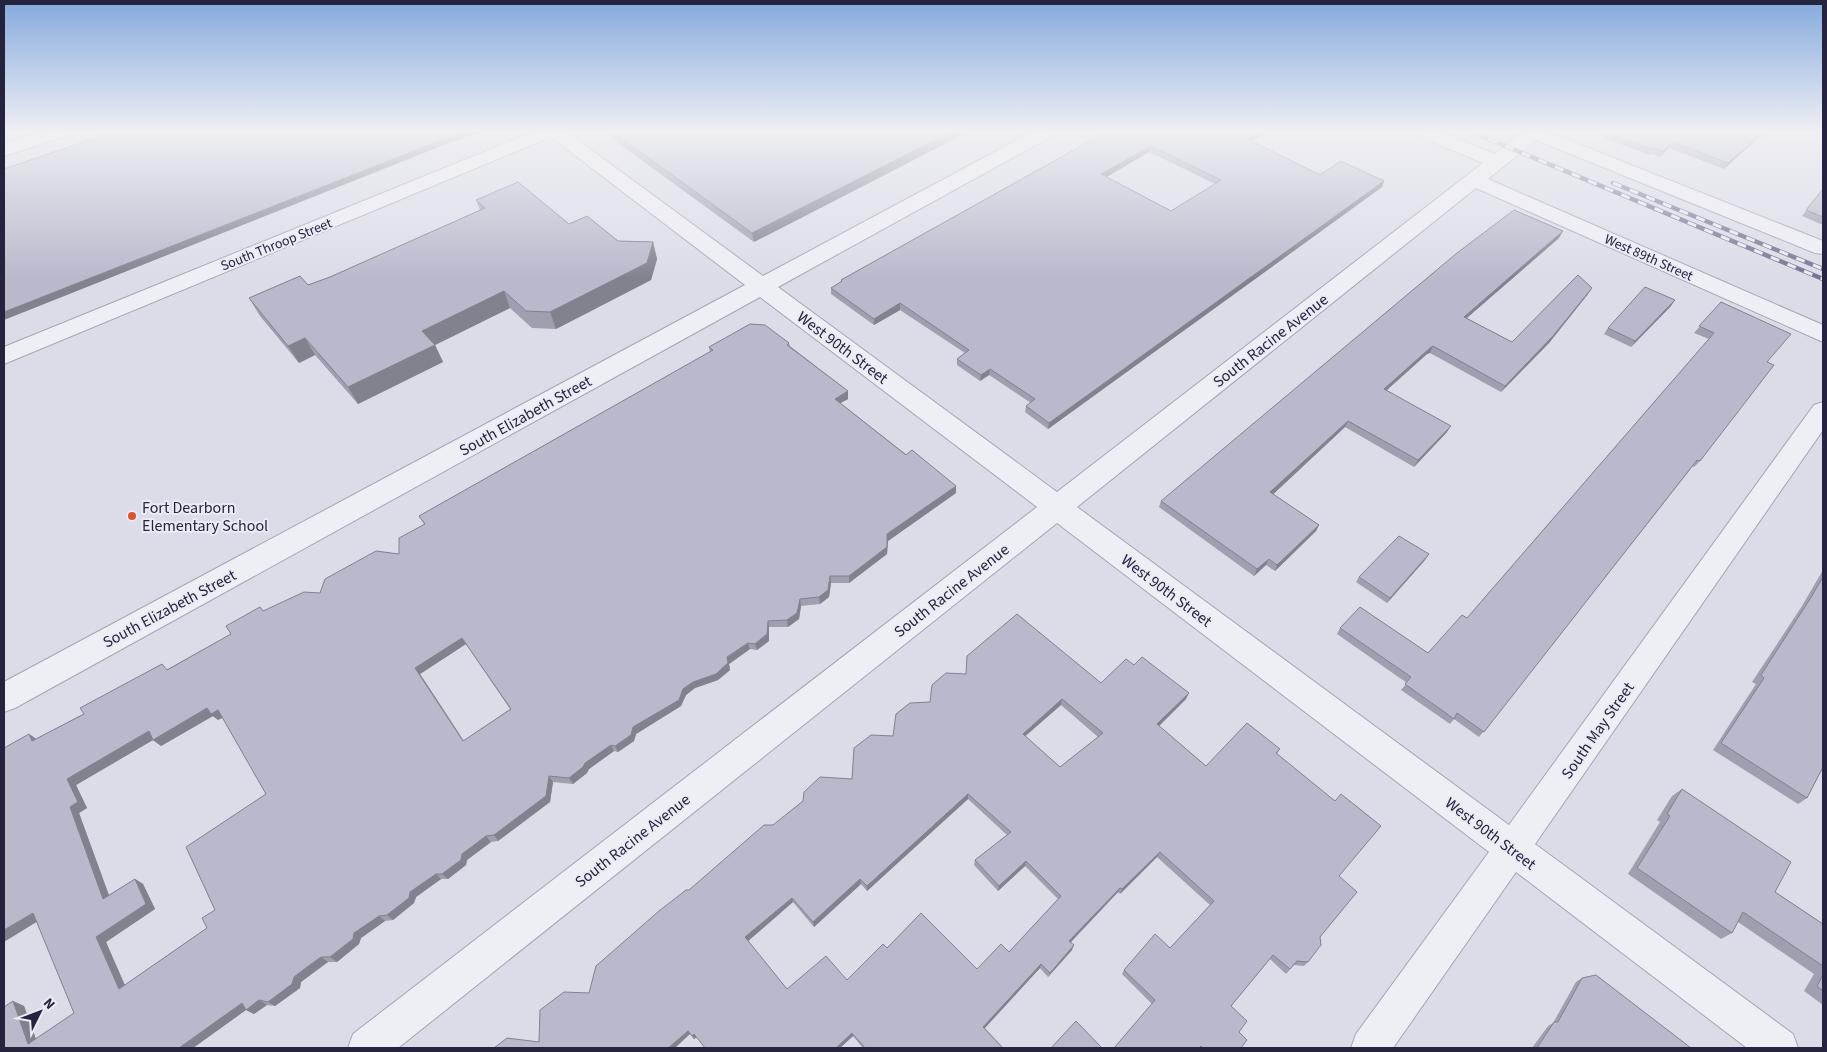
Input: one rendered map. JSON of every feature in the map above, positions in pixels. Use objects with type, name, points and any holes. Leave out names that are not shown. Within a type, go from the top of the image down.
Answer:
[{"type":"street","name":"South Throop Street","points":[[4,356],[429,181]]},
{"type":"street","name":"West 90th Street","points":[[621,181],[1779,1048]]},
{"type":"street","name":"South Elizabeth Street","points":[[4,698],[955,181]]},
{"type":"street","name":"South Racine Avenue","points":[[367,1048],[1473,181]]},
{"type":"street","name":"West 89th Street","points":[[1476,181],[1823,334]]},
{"type":"street","points":[[1656,181],[1823,248]]},
{"type":"street","name":"South May Street","points":[[1370,1048],[1823,411]]},
{"type":"building","points":[[4,181],[337,181],[4,312]]},
{"type":"building","points":[[681,181],[854,181],[752,233]]},
{"type":"building","points":[[1018,181],[1114,181],[1171,211],[1219,181],[1384,181],[1049,423],[1026,406],[1035,399],[990,369],[981,375],[957,359],[969,350],[900,303],[874,319],[831,288]]},
{"type":"building","points":[[518,182],[569,224],[587,216],[618,241],[653,242],[647,263],[550,312],[526,311],[504,291],[422,331],[435,345],[348,387],[305,338],[288,346],[249,298],[300,276],[308,285],[330,277],[485,208],[476,200]]},
{"type":"building","points":[[1823,189],[1823,217],[1806,210]]},
{"type":"building","points":[[1514,210],[1563,231],[1464,317],[1512,342],[1578,275],[1592,288],[1553,336],[1505,386],[1433,346],[1384,389],[1451,426],[1418,460],[1348,421],[1270,492],[1319,525],[1277,565],[1269,559],[1257,569],[1161,501],[1457,253]]},
{"type":"building","points":[[1645,287],[1675,300],[1635,341],[1608,328]]},
{"type":"building","points":[[1721,302],[1791,334],[1767,362],[1774,365],[1700,461],[1697,460],[1484,732],[1457,713],[1454,719],[1405,684],[1411,677],[1340,628],[1360,607],[1428,653],[1462,615],[1467,618],[1714,333],[1699,326]]},
{"type":"building","points":[[750,324],[765,325],[789,343],[787,345],[848,391],[835,399],[906,455],[912,450],[956,486],[887,534],[887,547],[849,576],[830,576],[828,590],[819,597],[800,599],[797,613],[787,620],[768,621],[767,634],[755,644],[748,643],[727,657],[728,663],[716,674],[693,682],[683,689],[679,700],[633,727],[631,735],[615,746],[611,745],[585,763],[583,767],[569,778],[549,776],[546,796],[494,835],[486,836],[462,854],[461,860],[442,874],[436,874],[410,892],[409,898],[387,915],[379,916],[354,933],[353,939],[330,957],[321,957],[307,967],[294,977],[292,984],[268,1002],[259,1000],[246,1010],[242,1003],[179,1048],[4,1048],[4,1007],[13,1001],[28,1044],[74,1013],[33,913],[4,930],[4,748],[29,734],[32,741],[84,714],[80,708],[162,664],[167,670],[231,634],[226,626],[260,607],[263,611],[304,592],[320,593],[325,579],[376,551],[399,554],[399,538],[425,524],[419,516],[713,350],[709,347]],"holes":[[[462,638],[511,709],[463,741],[415,668]],[[207,708],[211,714],[218,710],[266,794],[186,847],[215,910],[202,918],[207,928],[119,989],[96,937],[146,904],[135,879],[103,899],[70,807],[78,802],[67,779],[149,731],[153,740]]]},
{"type":"building","points":[[1399,536],[1429,554],[1390,598],[1359,577]]},
{"type":"building","points":[[1823,577],[1823,767],[1807,798],[1721,743],[1764,678],[1761,675]]},
{"type":"building","points":[[1017,614],[1101,683],[1126,659],[1134,665],[1142,657],[1189,693],[1157,724],[1206,766],[1247,723],[1280,749],[1276,753],[1335,801],[1341,794],[1381,826],[1339,876],[1357,892],[1320,937],[1321,945],[1308,962],[1297,961],[1290,969],[1273,955],[1231,1006],[1247,1021],[1239,1032],[1247,1040],[1241,1048],[1203,1048],[1201,1046],[1200,1048],[1114,1048],[1155,1000],[1124,970],[1155,934],[1170,948],[1214,901],[1160,852],[1122,889],[1120,888],[1069,941],[1074,945],[1050,973],[1041,964],[983,1027],[1003,1048],[865,1048],[852,1033],[836,1048],[705,1048],[694,1034],[692,1036],[688,1031],[668,1048],[494,1048],[507,1038],[539,1042],[540,1010],[564,992],[589,993],[596,966],[659,911],[686,890],[689,890],[764,825],[773,825],[803,801],[804,792],[820,777],[852,779],[854,748],[871,735],[893,736],[896,714],[910,703],[930,702],[932,685],[946,673],[966,674],[967,656]],"holes":[[[1062,699],[1103,733],[1060,767],[1023,734]],[[968,794],[1011,832],[975,860],[999,886],[1026,861],[1061,896],[1009,952],[1001,944],[977,969],[921,913],[887,948],[883,944],[847,980],[826,956],[787,989],[745,937],[792,898],[813,922],[860,879],[867,886]]]},
{"type":"building","points":[[1682,789],[1791,862],[1775,892],[1823,924],[1823,966],[1743,912],[1732,933],[1637,868],[1670,816],[1667,814]]},
{"type":"building","points":[[1596,975],[1691,1048],[1537,1048],[1554,1022],[1558,1022],[1582,978]]},
{"type":"building","points":[[1823,975],[1823,991],[1817,986]]},
{"type":"building","points":[[1076,1021],[1102,1048],[1051,1048]]},
{"type":"railway","points":[[1589,181],[1823,279]]},
{"type":"railway","points":[[1613,183],[1823,269]]},
{"type":"place","name":"Fort Dearborn Elementary School","points":[[132,516]]}]
